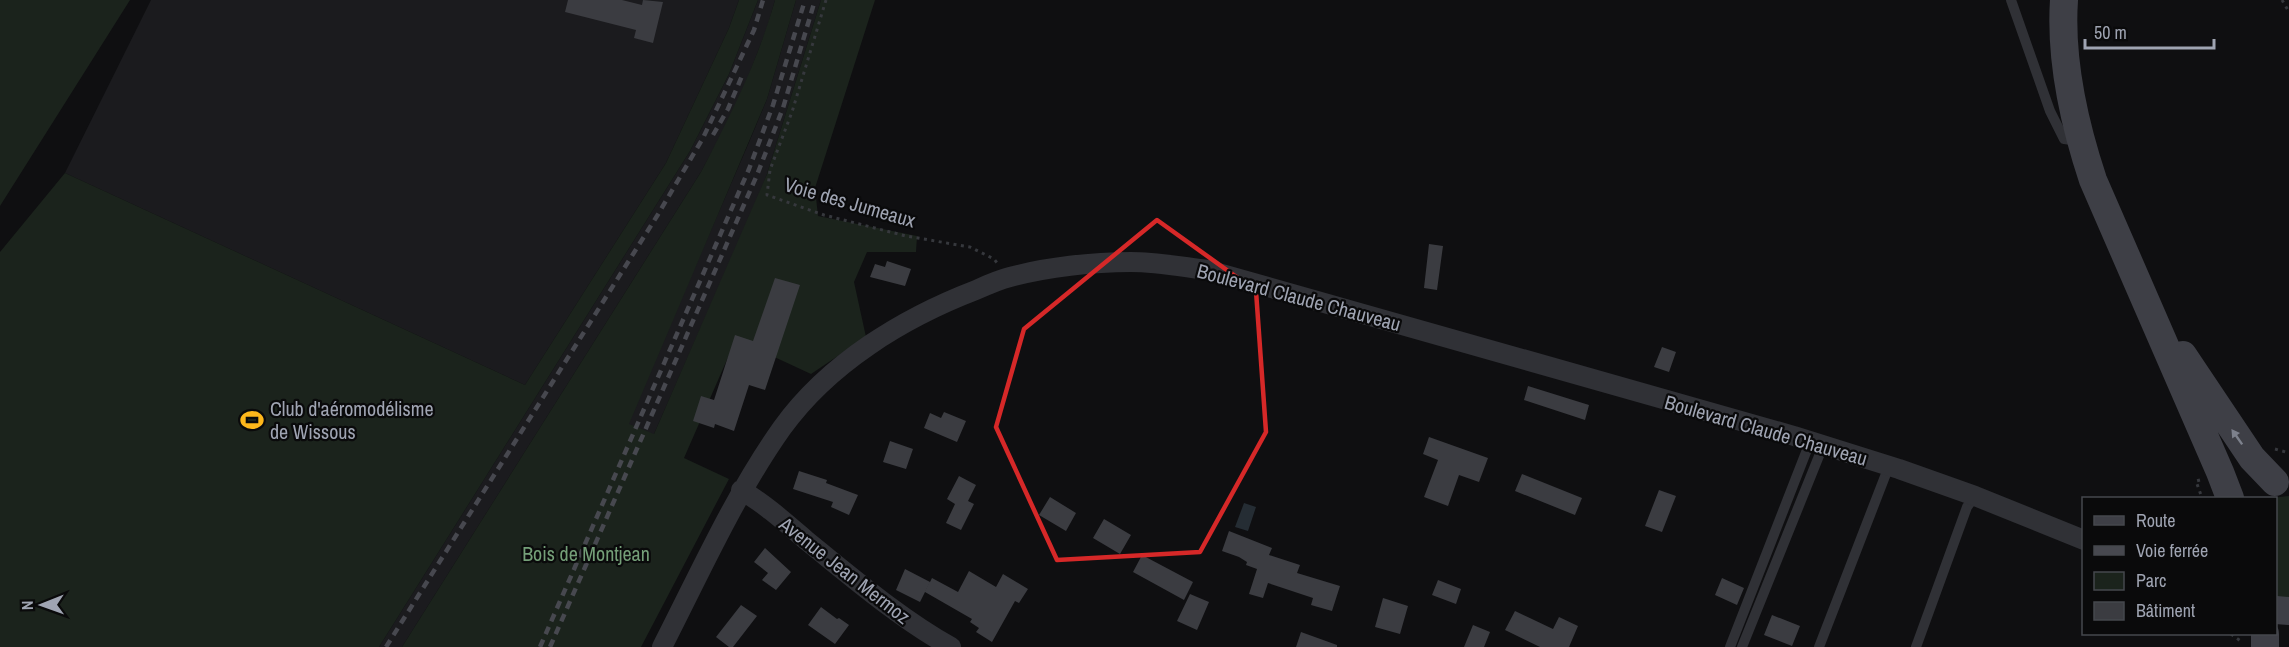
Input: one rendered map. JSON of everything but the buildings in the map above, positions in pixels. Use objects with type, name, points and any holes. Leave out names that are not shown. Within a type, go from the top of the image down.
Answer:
[{"type":"main road","points":[[2064,0],[2062,26],[2068,79],[2080,141],[2093,180],[2230,497]]},
{"type":"main road","points":[[2142,290],[2252,458],[2282,481]]},
{"type":"main road","points":[[2245,497],[2262,486],[2282,481]]},
{"type":"street","name":"Boulevard Claude Chauveau","points":[[662,647],[741,490],[791,418],[820,384],[866,348],[915,317],[1008,277],[1047,269],[1132,262],[1208,270],[1816,444],[1975,496],[2082,539]]},
{"type":"street","name":"Avenue Jean Mermoz","points":[[741,490],[873,595],[926,633],[951,647]]},
{"type":"lane","points":[[2011,0],[2050,111],[2064,139],[2080,141]]},
{"type":"lane","points":[[1730,647],[1816,444]]},
{"type":"lane","points":[[1742,647],[1816,444]]},
{"type":"lane","points":[[1819,647],[1889,466]]},
{"type":"lane","points":[[1916,647],[1967,507],[1975,496]]},
{"type":"path","name":"Voie des Jumeaux","points":[[826,0],[792,112],[770,170],[767,195],[835,218],[906,236],[970,247],[994,259],[1008,277]]},
{"type":"path","points":[[2283,0],[2289,12]]},
{"type":"path","points":[[2233,635],[2248,647]]},
{"type":"highlighted area","points":[[1157,220],[1256,291],[1266,432],[1200,552],[1057,560],[996,427],[1024,329]]},
{"type":"shaded area","points":[[151,0],[739,0],[729,28],[666,163],[525,385],[65,173]]},
{"type":"shaded area","points":[[758,0],[775,0],[767,28],[738,103],[701,172],[402,647],[379,647],[690,151],[729,74]]},
{"type":"shaded area","points":[[796,0],[821,0],[767,174],[756,202],[654,434],[530,647],[767,99]]},
{"type":"shaded area","points":[[1244,503],[1256,507],[1248,531],[1235,527]]},
{"type":"green space","points":[[0,0],[130,0],[0,206]]},
{"type":"green space","name":"Club d'aéromodélisme de Wissous","points":[[739,0],[758,0],[729,74],[690,151],[379,647],[0,647],[0,252],[65,173],[525,385],[666,163],[729,28]]},
{"type":"green space","name":"Bois de Montjean","points":[[775,0],[796,0],[767,99],[629,424],[654,434],[767,174],[821,0],[875,0],[815,188],[818,216],[917,236],[916,252],[867,252],[854,282],[866,337],[811,374],[736,339],[684,458],[729,479],[641,647],[402,647],[701,172],[752,66]]},
{"type":"green space","points":[[2289,496],[2289,598],[2277,597],[2277,497]]},
{"type":"railway","points":[[386,647],[657,216],[703,138],[754,30],[763,0]]},
{"type":"railway","points":[[540,647],[749,169],[773,105],[805,0]]},
{"type":"railway","points":[[550,647],[757,175],[783,108],[815,0]]},
{"type":"railway","points":[[713,135],[728,109],[742,76]]},
{"type":"place","name":"Club d'aéromodélisme de Wissous","points":[[252,420]]}]
